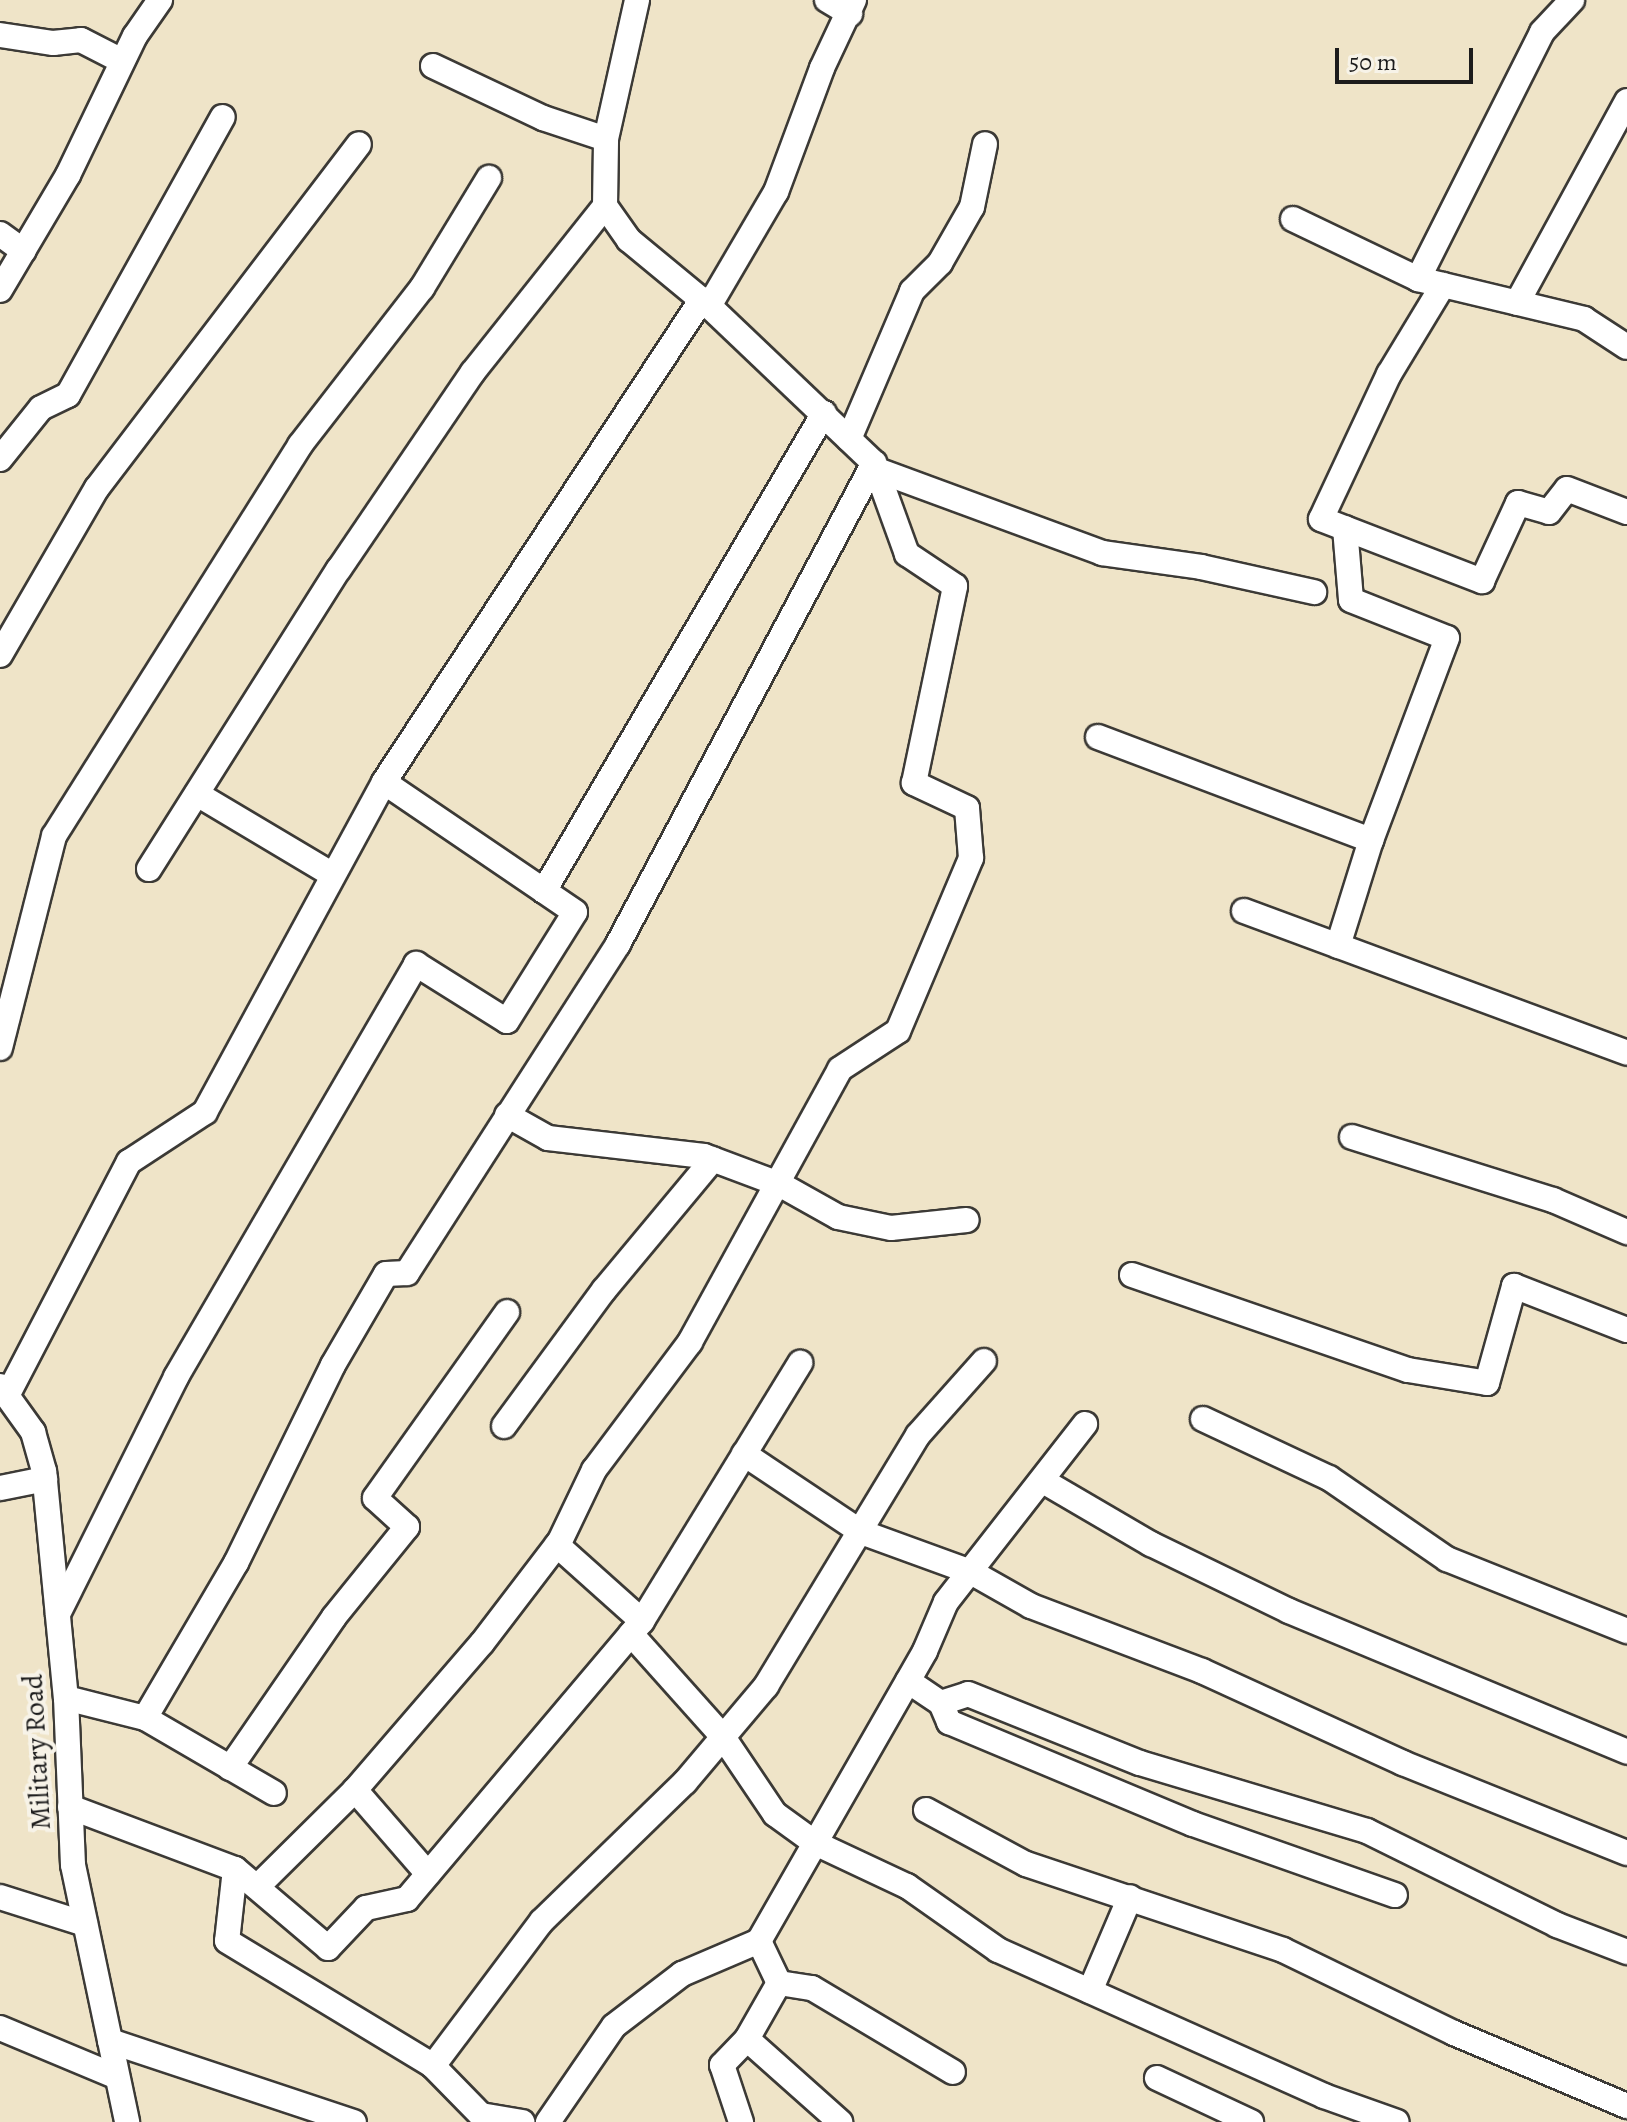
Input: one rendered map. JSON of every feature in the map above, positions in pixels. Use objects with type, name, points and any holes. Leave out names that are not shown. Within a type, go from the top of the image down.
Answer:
[{"type":"street","points":[[0,290],[68,175],[122,61],[160,0]]},
{"type":"street","points":[[257,1887],[355,1790],[482,1643],[557,1545],[594,1470],[690,1342],[781,1185],[840,1069],[898,1031],[971,858],[967,808],[914,783],[955,586],[907,554],[875,466],[824,413],[706,303],[629,240],[605,206],[606,139],[637,0]]},
{"type":"street","points":[[4,1390],[129,1162],[205,1112],[384,782],[706,303],[776,192],[822,68],[852,7],[827,0]]},
{"type":"street","points":[[1418,279],[1542,32],[1572,0]]},
{"type":"street","points":[[0,35],[53,43],[81,40],[122,61]]},
{"type":"street","points":[[433,66],[543,118],[606,139]]},
{"type":"street","points":[[1517,303],[1627,101]]},
{"type":"street","points":[[0,459],[41,408],[68,395],[223,117]]},
{"type":"street","points":[[0,655],[97,488],[359,144]]},
{"type":"street","points":[[849,439],[912,291],[940,263],[972,207],[985,144]]},
{"type":"street","points":[[0,1048],[54,836],[300,445],[422,288],[489,178]]},
{"type":"street","points":[[149,869],[339,569],[473,372],[605,206]]},
{"type":"street","points":[[1293,219],[1418,279],[1584,319],[1627,347]]},
{"type":"street","points":[[0,234],[23,251]]},
{"type":"street","points":[[1443,285],[1389,374],[1321,519],[1482,581],[1518,503],[1549,512],[1567,489],[1627,512]]},
{"type":"street","points":[[544,891],[824,413]]},
{"type":"street","points":[[875,466],[1102,553],[1201,567],[1314,592]]},
{"type":"street","points":[[145,1718],[236,1563],[333,1365],[386,1274],[407,1273],[618,944],[875,466]]},
{"type":"street","points":[[1338,946],[1371,840],[1447,638],[1351,600],[1345,528]]},
{"type":"street","points":[[1098,737],[1371,840]]},
{"type":"street","points":[[58,1614],[176,1377],[416,964],[507,1021],[575,912],[384,782]]},
{"type":"street","points":[[197,794],[333,875]]},
{"type":"street","points":[[1244,911],[1625,1045]]},
{"type":"street","points":[[507,1115],[548,1138],[713,1159],[781,1185],[838,1217],[891,1228],[967,1220]]},
{"type":"street","points":[[1352,1137],[1553,1200],[1627,1232]]},
{"type":"street","points":[[504,1426],[604,1290],[713,1159]]},
{"type":"street","points":[[1132,1275],[1408,1370],[1487,1383],[1514,1286],[1627,1330]]},
{"type":"street","points":[[230,1768],[334,1617],[407,1527],[375,1498],[507,1312]]},
{"type":"street","points":[[433,2066],[542,1921],[685,1782],[766,1686],[918,1435],[984,1361]]},
{"type":"street","points":[[70,1807],[235,1869],[328,1948],[366,1908],[407,1899],[637,1627],[800,1363]]},
{"type":"street","name":"Military Road","points":[[4,1390],[33,1432],[45,1479],[66,1698],[73,1865],[127,2122]]},
{"type":"street","points":[[1203,1419],[1329,1478],[1447,1559],[1627,1631]]},
{"type":"street","points":[[548,2122],[614,2026],[682,1974],[759,1941],[908,1681],[946,1602],[1085,1424]]},
{"type":"street","points":[[744,1454],[861,1532],[971,1572],[1031,1606],[1202,1671],[1403,1763],[1627,1853]]},
{"type":"street","points":[[0,1488],[45,1479]]},
{"type":"street","points":[[1043,1481],[1151,1544],[1289,1611],[1627,1752]]},
{"type":"street","points":[[557,1545],[637,1627],[723,1737],[775,1814],[815,1843],[907,1886],[998,1950],[1324,2096],[1397,2122]]},
{"type":"street","points":[[908,1681],[941,1703],[949,1722],[1193,1824],[1395,1895]]},
{"type":"street","points":[[941,1703],[968,1694],[1140,1763],[1367,1831],[1557,1925],[1627,1952]]},
{"type":"street","points":[[66,1698],[145,1718],[274,1793]]},
{"type":"street","points":[[355,1790],[428,1874]]},
{"type":"street","points":[[926,1810],[1026,1864],[1283,1950],[1454,2033],[1627,2106]]},
{"type":"street","points":[[235,1869],[227,1941],[433,2066],[481,2115],[522,2122]]},
{"type":"street","points":[[0,1897],[85,1924]]},
{"type":"street","points":[[1090,1991],[1130,1897]]},
{"type":"street","points":[[759,1941],[779,1983]]},
{"type":"street","points":[[741,2122],[722,2065],[747,2039],[779,1983]]},
{"type":"street","points":[[779,1983],[812,1988],[953,2072]]},
{"type":"street","points":[[0,2028],[117,2077]]},
{"type":"street","points":[[747,2039],[840,2122]]},
{"type":"street","points":[[110,2041],[354,2122]]},
{"type":"street","points":[[1157,2078],[1224,2118],[1251,2122]]}]
